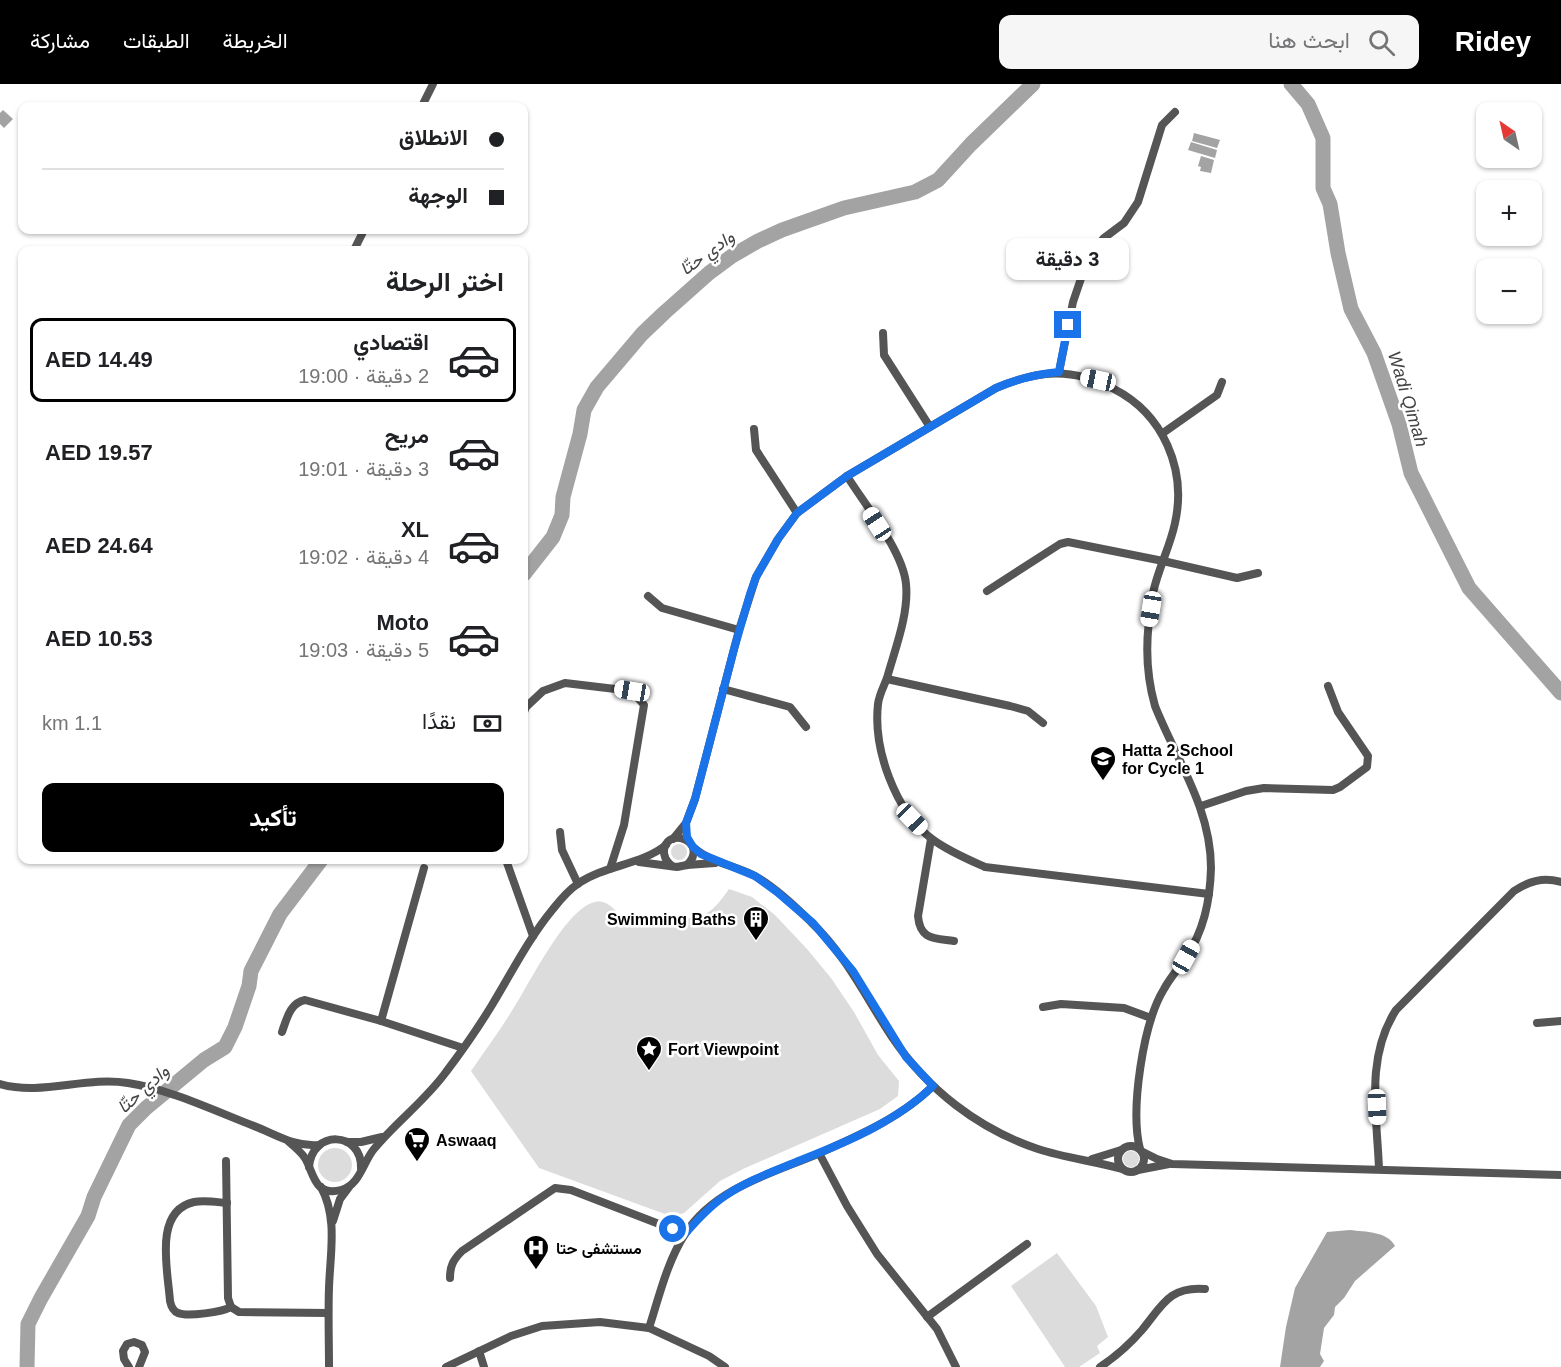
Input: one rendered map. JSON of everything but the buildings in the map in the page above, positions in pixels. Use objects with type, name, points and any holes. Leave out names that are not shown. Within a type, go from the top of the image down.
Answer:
[{"type":"street","points":[[424,102],[433,84]]},
{"type":"street","points":[[1059,372],[1073,302],[1089,255],[1104,238],[1124,223],[1138,202],[1162,125],[1175,112]]},
{"type":"street","points":[[883,333],[884,355],[930,427]]},
{"type":"street","points":[[332,1224],[340,1199],[359,1176],[372,1150],[424,1099],[463,1048],[492,1006],[533,936],[555,907],[578,884],[610,869],[636,862],[653,854],[670,842],[686,823],[695,799],[739,630],[756,577],[778,539],[797,513],[847,476],[996,388],[1019,378],[1039,373],[1059,372],[1098,380],[1125,394],[1162,433],[1177,476],[1178,498],[1175,523],[1154,590],[1146,656],[1150,688],[1163,726],[1201,806],[1211,866],[1206,914],[1201,930],[1186,957],[1163,989],[1151,1018],[1142,1064],[1136,1121],[1144,1162],[1138,1170]]},
{"type":"street","points":[[1162,433],[1217,395],[1222,382]]},
{"type":"street","points":[[754,429],[756,450],[797,513]]},
{"type":"street","points":[[847,476],[898,555],[906,585],[905,606],[887,679],[878,703],[880,748],[892,787],[912,819],[931,839],[959,856],[985,867],[1209,894]]},
{"type":"street","points":[[987,591],[1060,544],[1068,542],[1237,578],[1258,573]]},
{"type":"street","points":[[648,596],[662,608],[739,630]]},
{"type":"street","points":[[887,679],[1028,711],[1043,723]]},
{"type":"street","points":[[528,705],[543,691],[566,683],[632,691],[644,705],[624,825],[610,869]]},
{"type":"street","points":[[1201,806],[1246,791],[1264,788],[1333,790],[1367,767],[1369,762],[1366,750],[1338,712],[1328,686]]},
{"type":"street","points":[[723,689],[789,707],[806,727]]},
{"type":"street","points":[[686,823],[687,837],[692,845],[693,857],[687,865]]},
{"type":"street","points":[[560,832],[562,850],[578,884]]},
{"type":"street","points":[[673,866],[664,855],[670,842],[682,838],[701,854],[755,876],[777,892],[813,923],[853,971],[906,1057],[933,1086],[971,1117],[1008,1137],[1038,1149],[1133,1172],[1172,1164],[1561,1175]]},
{"type":"street","points":[[931,839],[918,916],[919,923],[929,937],[954,941]]},
{"type":"street","points":[[636,862],[682,867],[719,863]]},
{"type":"street","points":[[507,864],[533,936]]},
{"type":"street","points":[[381,1021],[424,868]]},
{"type":"street","points":[[1379,1169],[1376,1063],[1385,1027],[1396,1010],[1514,891],[1532,881],[1552,879],[1561,882]]},
{"type":"street","points":[[282,1032],[292,1008],[295,1004],[305,1000],[381,1021],[463,1048]]},
{"type":"street","points":[[1043,1007],[1061,1004],[1124,1008],[1151,1018]]},
{"type":"street","points":[[1537,1023],[1561,1021]]},
{"type":"street","points":[[0,1084],[29,1089],[113,1081],[142,1086],[185,1099],[289,1142],[299,1145],[319,1145]]},
{"type":"street","points":[[649,1328],[670,1266],[685,1234],[700,1216],[728,1194],[764,1175],[819,1153],[903,1111],[933,1086]]},
{"type":"street","points":[[1122,1169],[1118,1160],[1136,1121]]},
{"type":"street","points":[[346,1142],[375,1140],[385,1136]]},
{"type":"street","points":[[309,1167],[313,1152],[319,1145],[327,1140],[337,1139],[354,1147],[359,1155],[361,1169]]},
{"type":"street","points":[[289,1142],[305,1158],[311,1175],[326,1196],[332,1224],[328,1313],[329,1367]]},
{"type":"street","points":[[1086,1160],[1132,1145],[1156,1160],[1172,1164]]},
{"type":"street","points":[[819,1153],[847,1206],[878,1254],[936,1329],[956,1367]]},
{"type":"street","points":[[226,1161],[228,1298],[231,1307],[239,1312],[328,1313]]},
{"type":"street","points":[[321,1187],[336,1191],[349,1187]]},
{"type":"street","points":[[450,1278],[450,1267],[462,1251],[555,1188],[572,1190],[685,1234]]},
{"type":"street","points":[[227,1203],[202,1201],[189,1203],[174,1215],[166,1232],[172,1308],[181,1314],[221,1312],[231,1307]]},
{"type":"street","points":[[927,1317],[1027,1244]]},
{"type":"street","points":[[1100,1367],[1112,1359],[1141,1331],[1163,1303],[1189,1288],[1205,1289]]},
{"type":"street","points":[[446,1367],[511,1336],[542,1326],[600,1322],[649,1328],[709,1356],[725,1367]]},
{"type":"street","points":[[129,1367],[124,1359],[123,1351],[127,1344],[134,1342],[142,1345],[146,1352],[139,1367]]},
{"type":"street","points":[[479,1351],[484,1367]]},
{"type":"shaded area","points":[[3,110],[13,119],[4,128],[0,124],[0,113]]},
{"type":"shaded area","points":[[1194,133],[1220,140],[1217,148],[1192,141]]},
{"type":"shaded area","points":[[1191,142],[1217,150],[1215,158],[1188,150]]},
{"type":"shaded area","points":[[1201,156],[1214,160],[1211,173],[1200,171],[1201,167],[1198,166]]},
{"type":"shaded area","points":[[676,844],[682,844],[687,852],[685,858],[676,860],[671,855],[671,849]]},
{"type":"shaded area","points":[[729,889],[752,897],[775,915],[831,978],[854,1012],[878,1055],[899,1081],[898,1096],[880,1109],[720,1181],[684,1213],[673,1217],[539,1168],[471,1071],[510,1014],[559,933],[583,908],[595,902],[603,902],[622,917],[639,924],[652,922],[668,915],[688,918],[704,915]]},
{"type":"shaded area","points":[[335,1148],[347,1153],[352,1165],[347,1177],[335,1182],[323,1177],[318,1165],[323,1153]]},
{"type":"shaded area","points":[[1131,1151],[1137,1153],[1139,1159],[1137,1165],[1131,1167],[1125,1165],[1123,1159],[1125,1153]]},
{"type":"shaded area","points":[[1350,1230],[1387,1237],[1395,1246],[1355,1281],[1335,1307],[1334,1315],[1324,1328],[1320,1354],[1324,1361],[1320,1367],[1280,1367],[1295,1288],[1327,1232]]},
{"type":"shaded area","points":[[1057,1253],[1096,1306],[1108,1337],[1097,1346],[1100,1353],[1079,1367],[1065,1367],[1011,1286]]},
{"type":"waterway","name":"وادي حتّا","points":[[528,569],[553,537],[562,515],[563,497],[584,410],[597,387],[642,334],[709,273],[758,241],[844,208],[915,192],[938,180],[971,144],[1033,84]]},
{"type":"waterway","name":"Wadi Qimah","points":[[1291,84],[1308,104],[1323,138],[1323,188],[1330,204],[1351,309],[1374,353],[1399,424],[1411,473],[1469,588],[1561,693]]},
{"type":"waterway","name":"وادي حتّا","points":[[27,1367],[28,1324],[88,1216],[94,1197],[129,1125],[204,1060],[225,1047],[235,1027],[249,986],[251,971],[280,914],[318,864]]},
{"type":"place","name":"Hatta 2 School for Cycle 1","points":[[1103,782]]},
{"type":"place","name":"Swimming Baths","points":[[756,942]]},
{"type":"place","name":"Fort Viewpoint","points":[[649,1072]]},
{"type":"place","name":"Aswaaq","points":[[417,1163]]},
{"type":"place","name":"مستشفى حتا","points":[[536,1271]]},
{"type":"route","points":[[673,1229],[685,1234],[700,1216],[728,1194],[764,1175],[819,1153],[882,1123],[921,1098],[933,1086],[906,1057],[853,971],[813,923],[755,876],[701,854],[687,837],[686,823],[695,799],[739,630],[756,577],[778,539],[797,513],[847,476],[996,388],[1019,378],[1039,373],[1059,372],[1068,325]]}]
